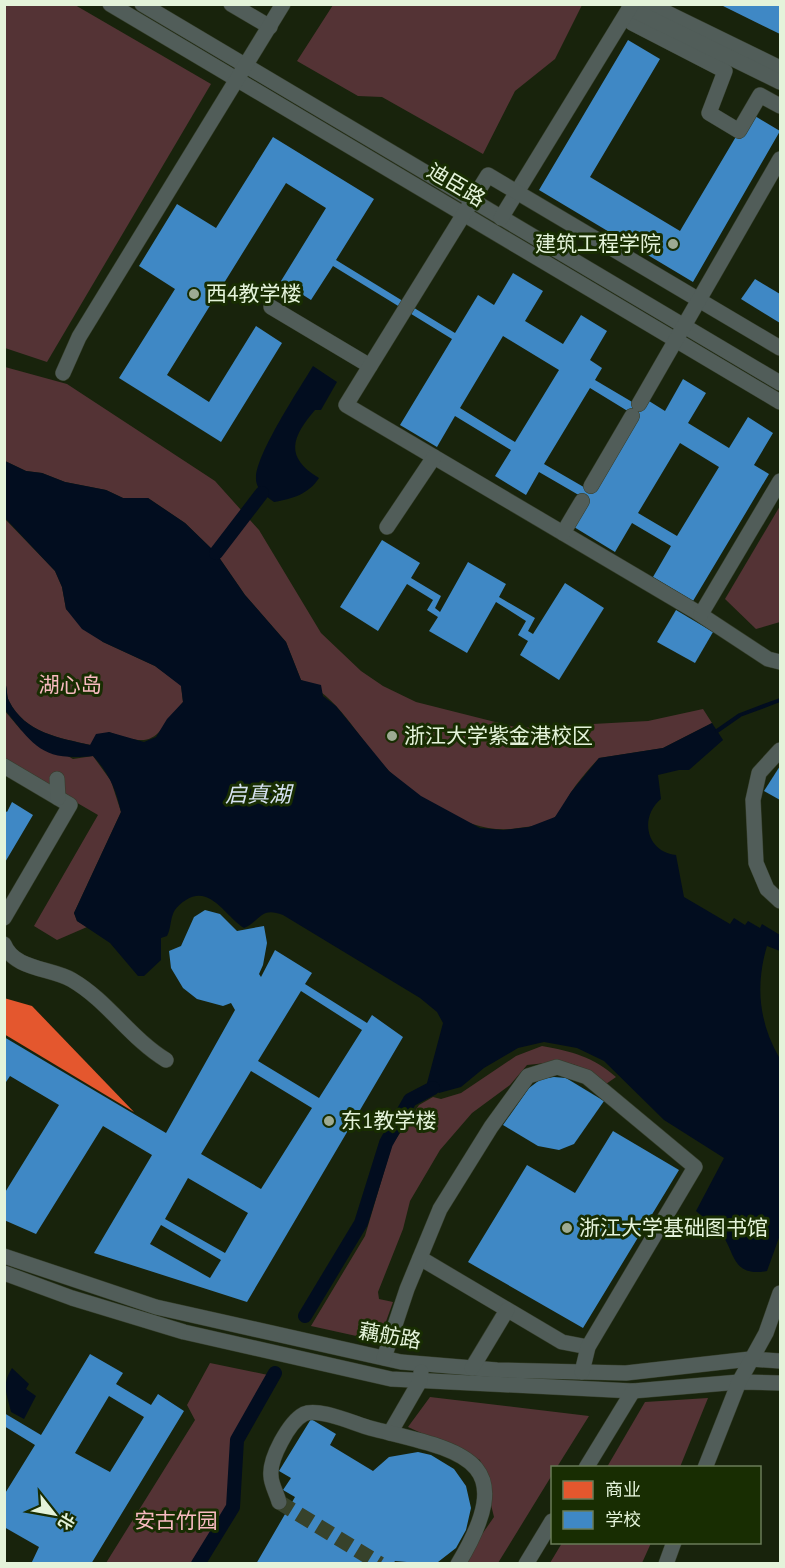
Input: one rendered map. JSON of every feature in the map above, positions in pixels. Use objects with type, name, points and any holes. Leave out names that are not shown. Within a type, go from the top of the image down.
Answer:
[{"type":"street","name":"迪臣路","points":[[110,4],[238,81],[468,208],[678,333],[780,383]]},
{"type":"street","name":"迪臣路","points":[[142,4],[246,65],[468,208],[501,218],[780,402]]},
{"type":"street","points":[[231,4],[270,27]]},
{"type":"street","points":[[63,373],[79,337],[238,81],[283,4]]},
{"type":"street","points":[[670,4],[780,59]]},
{"type":"street","points":[[638,7],[780,68]]},
{"type":"street","points":[[638,7],[780,82]]},
{"type":"street","points":[[638,7],[632,23],[725,70],[709,114],[739,131],[760,95],[780,106]]},
{"type":"street","points":[[501,218],[638,7]]},
{"type":"street","points":[[591,486],[780,159]]},
{"type":"street","points":[[780,348],[488,175],[346,405],[701,614],[768,659],[780,662]]},
{"type":"street","points":[[271,306],[370,366]]},
{"type":"street","points":[[387,527],[434,457]]},
{"type":"street","points":[[701,614],[780,481]]},
{"type":"street","points":[[563,533],[582,501]]},
{"type":"street","points":[[780,750],[759,773],[753,800],[756,863],[767,889],[780,901]]},
{"type":"street","points":[[4,766],[70,805],[4,918]]},
{"type":"street","points":[[57,779],[58,798]]},
{"type":"street","points":[[4,944],[6,950],[26,965],[70,979],[85,989],[100,1000],[146,1048],[166,1060]]},
{"type":"street","points":[[384,1358],[440,1209],[491,1127],[528,1076],[557,1067],[587,1077],[695,1167],[588,1347],[582,1372]]},
{"type":"street","name":"藕舫路","points":[[4,1256],[156,1306],[384,1358],[422,1364],[626,1373],[750,1359],[780,1361]]},
{"type":"street","points":[[420,1258],[562,1342],[588,1347]]},
{"type":"street","name":"藕舫路","points":[[4,1273],[72,1298],[184,1332],[391,1379],[633,1391],[739,1382],[780,1383]]},
{"type":"street","points":[[705,1466],[739,1382],[766,1333],[780,1293]]},
{"type":"street","points":[[472,1368],[507,1310]]},
{"type":"street","points":[[390,1433],[420,1381],[422,1364]]},
{"type":"street","points":[[587,1466],[633,1391]]},
{"type":"street","points":[[279,1502],[271,1477],[273,1456],[304,1414],[318,1411],[439,1445],[460,1454],[478,1469],[486,1500],[474,1536],[458,1563]]},
{"type":"street","points":[[526,1563],[551,1523]]},
{"type":"street","points":[[666,1563],[673,1544]]},
{"type":"green space","points":[[5,4],[75,5],[211,84],[47,362],[5,348]]},
{"type":"green space","points":[[333,5],[582,5],[555,59],[515,91],[483,154],[382,97],[358,96],[297,61]]},
{"type":"green space","points":[[5,367],[67,384],[215,481],[259,530],[321,633],[361,671],[383,686],[416,702],[519,728],[648,721],[703,709],[712,723],[663,748],[599,758],[576,784],[557,815],[551,820],[534,826],[495,829],[478,826],[446,812],[402,783],[379,760],[339,709],[315,688],[301,680],[286,642],[245,595],[216,553],[185,523],[148,498],[123,498],[106,490],[26,471],[5,461]]},
{"type":"green space","points":[[780,506],[780,622],[756,629],[725,599]]},
{"type":"green space","name":"湖心岛","points":[[4,518],[55,571],[62,587],[66,609],[103,642],[155,666],[181,685],[183,702],[153,737],[137,740],[109,732],[91,745],[44,732],[24,720],[16,712],[9,701],[4,683]]},
{"type":"green space","points":[[4,710],[21,730],[73,759],[93,756],[111,781],[121,812],[74,913],[77,921],[87,927],[57,940],[34,926],[98,815],[5,761]]},
{"type":"green space","points":[[542,1046],[582,1056],[599,1064],[616,1077],[606,1084],[586,1070],[570,1064],[527,1065],[510,1085],[472,1113],[440,1150],[410,1201],[403,1229],[378,1292],[379,1299],[393,1302],[379,1341],[311,1326],[365,1236],[392,1145],[419,1105],[433,1097],[441,1099],[461,1093],[516,1056]]},
{"type":"green space","name":"安古竹园","points":[[210,1363],[268,1375],[232,1438],[229,1505],[191,1563],[106,1563],[195,1420],[187,1405]]},
{"type":"green space","points":[[430,1397],[589,1416],[558,1466],[551,1466],[551,1477],[498,1563],[462,1563],[494,1517],[480,1460],[408,1427]]},
{"type":"green space","points":[[708,1398],[680,1466],[608,1466],[645,1402]]},
{"type":"green space","points":[[561,1544],[651,1544],[642,1563],[550,1563]]},
{"type":"water","points":[[313,366],[337,382],[321,410],[315,410],[301,429],[295,446],[300,462],[319,478],[315,484],[300,495],[274,502],[257,485],[258,466],[280,421]]},
{"type":"water","name":"启真湖","points":[[5,461],[26,471],[106,490],[123,498],[148,498],[185,523],[216,553],[245,595],[286,642],[301,680],[321,685],[323,696],[336,706],[389,771],[421,796],[480,828],[503,830],[529,827],[555,817],[571,792],[599,758],[663,748],[712,723],[723,740],[689,770],[658,775],[661,799],[654,806],[648,824],[652,841],[658,848],[676,855],[684,897],[730,924],[734,918],[745,925],[748,921],[760,928],[762,924],[780,935],[780,951],[767,946],[760,990],[767,1032],[780,1059],[780,1235],[767,1271],[752,1272],[743,1268],[736,1262],[722,1236],[715,1229],[703,1226],[703,1217],[696,1211],[724,1158],[664,1120],[604,1061],[577,1048],[544,1042],[518,1048],[484,1068],[461,1087],[439,1093],[427,1083],[443,1023],[437,1012],[420,998],[283,915],[265,913],[244,928],[210,899],[195,896],[184,901],[175,910],[167,936],[161,938],[161,960],[144,976],[138,976],[110,943],[77,921],[74,913],[121,812],[117,796],[108,775],[93,756],[62,756],[51,753],[41,749],[24,734],[5,710],[5,683],[9,701],[24,720],[44,732],[90,745],[96,734],[109,732],[144,742],[156,737],[167,719],[183,702],[181,686],[155,666],[103,642],[82,629],[66,609],[62,587],[55,571],[5,518]]},
{"type":"water","points":[[12,1368],[29,1384],[26,1389],[36,1396],[24,1419],[11,1412],[6,1385]]},
{"type":"building: 商业","points":[[4,998],[32,1006],[134,1112],[4,1034]]},
{"type":"building: 学校","points":[[719,4],[780,4],[780,34]]},
{"type":"building: 学校","points":[[628,40],[660,59],[590,177],[680,231],[750,113],[780,131],[693,282],[539,190]]},
{"type":"building: 学校","points":[[273,137],[374,199],[336,260],[455,333],[478,295],[494,305],[513,273],[543,291],[525,321],[563,344],[581,315],[607,331],[590,360],[602,368],[595,380],[644,409],[649,401],[665,411],[683,379],[706,393],[688,423],[729,448],[748,417],[773,433],[754,465],[769,474],[693,601],[653,577],[671,546],[632,523],[615,552],[574,527],[589,501],[539,472],[526,495],[495,476],[511,450],[455,416],[437,447],[400,425],[452,339],[333,266],[311,300],[281,281],[326,208],[286,183],[167,375],[209,402],[256,326],[282,343],[221,442],[119,378],[175,289],[139,266],[177,204],[216,228]],"holes":[[[503,336],[559,370],[515,442],[460,408]],[[590,388],[639,418],[594,493],[544,464]],[[680,443],[719,467],[677,536],[638,513]]]},
{"type":"building: 学校","points":[[755,279],[780,294],[780,323],[741,299]]},
{"type":"building: 学校","points":[[382,540],[420,563],[411,578],[441,596],[435,608],[440,612],[468,562],[506,584],[499,597],[535,618],[528,631],[533,634],[565,583],[604,608],[559,680],[520,655],[528,641],[518,635],[526,621],[496,602],[467,653],[429,631],[438,617],[427,610],[433,600],[407,584],[378,631],[340,607]]},
{"type":"building: 学校","points":[[676,610],[713,632],[695,663],[657,642]]},
{"type":"building: 学校","points":[[780,766],[780,800],[764,791]]},
{"type":"building: 学校","points":[[12,802],[33,815],[4,864],[4,810],[7,812]]},
{"type":"building: 学校","points":[[205,910],[220,914],[237,931],[264,926],[267,943],[259,974],[261,977],[275,950],[312,973],[305,984],[367,1023],[372,1015],[403,1037],[247,1302],[94,1253],[152,1155],[103,1126],[36,1234],[4,1220],[4,1194],[59,1105],[10,1076],[4,1085],[4,1037],[166,1133],[235,1010],[231,1003],[223,1006],[197,999],[183,988],[171,968],[169,951],[181,946],[194,917]],"holes":[[[301,991],[362,1030],[319,1098],[258,1061]],[[251,1071],[312,1108],[261,1189],[201,1154]],[[188,1178],[248,1213],[225,1253],[165,1219]],[[161,1225],[221,1260],[210,1278],[150,1244]]]},
{"type":"building: 学校","points":[[566,1078],[604,1101],[574,1144],[559,1150],[538,1146],[503,1125],[529,1088],[541,1079]]},
{"type":"building: 学校","name":"浙江大学基础图书馆","points":[[613,1131],[679,1170],[583,1328],[468,1262],[527,1165],[575,1193]]},
{"type":"building: 学校","points":[[90,1354],[123,1373],[116,1384],[151,1405],[158,1394],[184,1411],[91,1564],[31,1564],[39,1547],[4,1527],[4,1495],[35,1445],[4,1426],[4,1413],[41,1435]],"holes":[[[109,1396],[144,1417],[110,1472],[75,1453]]]},
{"type":"building: 学校","points":[[311,1419],[336,1434],[330,1445],[373,1471],[389,1457],[418,1452],[431,1455],[454,1469],[466,1486],[471,1508],[466,1530],[456,1548],[438,1562],[430,1564],[395,1561],[393,1564],[256,1564],[295,1497],[283,1490],[291,1478],[279,1471]]},
{"type":"waterway","points":[[216,553],[262,493]]},
{"type":"waterway","points":[[717,731],[740,715],[780,700]]},
{"type":"waterway","points":[[305,1316],[361,1223],[386,1143],[410,1100],[433,1088]]},
{"type":"waterway","points":[[198,1564],[233,1507],[237,1440],[275,1373]]},
{"type":"tunnel","points":[[279,1502],[380,1564]]},
{"type":"place","name":"建筑工程学院","points":[[673,244]]},
{"type":"place","name":"西4教学楼","points":[[194,294]]},
{"type":"place","name":"浙江大学紫金港校区","points":[[392,736]]},
{"type":"place","name":"东1教学楼","points":[[329,1121]]},
{"type":"place","name":"浙江大学基础图书馆","points":[[567,1228]]}]
